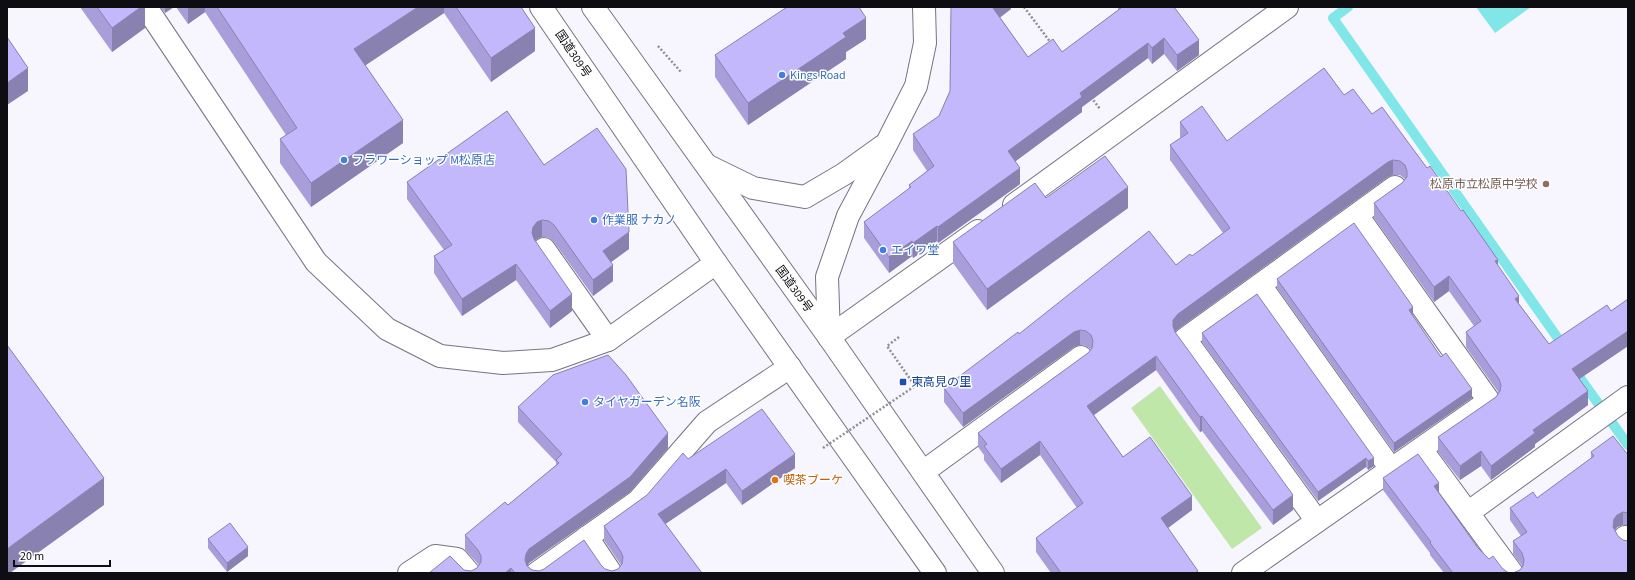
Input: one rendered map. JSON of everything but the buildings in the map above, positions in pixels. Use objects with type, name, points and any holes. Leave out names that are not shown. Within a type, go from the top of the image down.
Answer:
[{"type":"main road","points":[[146,7],[316,262],[388,330],[440,356],[503,364],[552,360],[608,340],[716,263]]},
{"type":"main road","name":"国道309号","points":[[541,7],[716,263],[935,573]]},
{"type":"main road","name":"国道309号","points":[[593,7],[829,337],[993,573]]},
{"type":"main road","points":[[829,337],[826,277],[848,216],[916,86],[925,43],[924,7]]},
{"type":"main road","points":[[829,337],[1287,7]]},
{"type":"main road","points":[[706,165],[753,188],[805,197],[844,174],[887,143]]},
{"type":"main road","points":[[1317,521],[1185,339],[1395,188]]},
{"type":"main road","points":[[1243,573],[1489,401],[1357,215]]},
{"type":"main road","points":[[544,249],[608,340]]},
{"type":"main road","points":[[1260,285],[1391,469]]},
{"type":"main road","points":[[923,472],[1081,357]]},
{"type":"main road","points":[[537,573],[638,501],[707,422],[790,368]]},
{"type":"main road","points":[[1469,512],[1628,397]]},
{"type":"main road","points":[[1421,449],[1469,512],[1512,573]]},
{"type":"main road","points":[[587,537],[611,573]]},
{"type":"main road","points":[[409,573],[435,556],[456,559],[469,573]]},
{"type":"path","points":[[1024,7],[1054,48]]},
{"type":"path","points":[[1089,95],[1116,131]]},
{"type":"path","points":[[823,448],[914,386],[887,346],[899,337]]},
{"type":"green space","points":[[1160,386],[1262,528],[1232,549],[1131,408]]},
{"type":"water","points":[[1476,7],[1531,7],[1495,33]]},
{"type":"waterway","points":[[1348,7],[1333,18],[1557,337],[1563,350]]},
{"type":"waterway","points":[[1572,367],[1628,445]]},
{"type":"place","name":"Kings Road","points":[[782,75]]},
{"type":"place","name":"フラワーショップ M松原店","points":[[344,160]]},
{"type":"place","name":"松原市立松原中学校","points":[[1546,184]]},
{"type":"place","name":"作業服 ナカノ","points":[[594,220]]},
{"type":"place","name":"エイワ堂","points":[[883,250]]},
{"type":"place","name":"東高見の里","points":[[903,382]]},
{"type":"place","name":"タイヤガーデン名阪","points":[[585,402]]},
{"type":"place","name":"喫茶ブーケ","points":[[775,480]]}]
